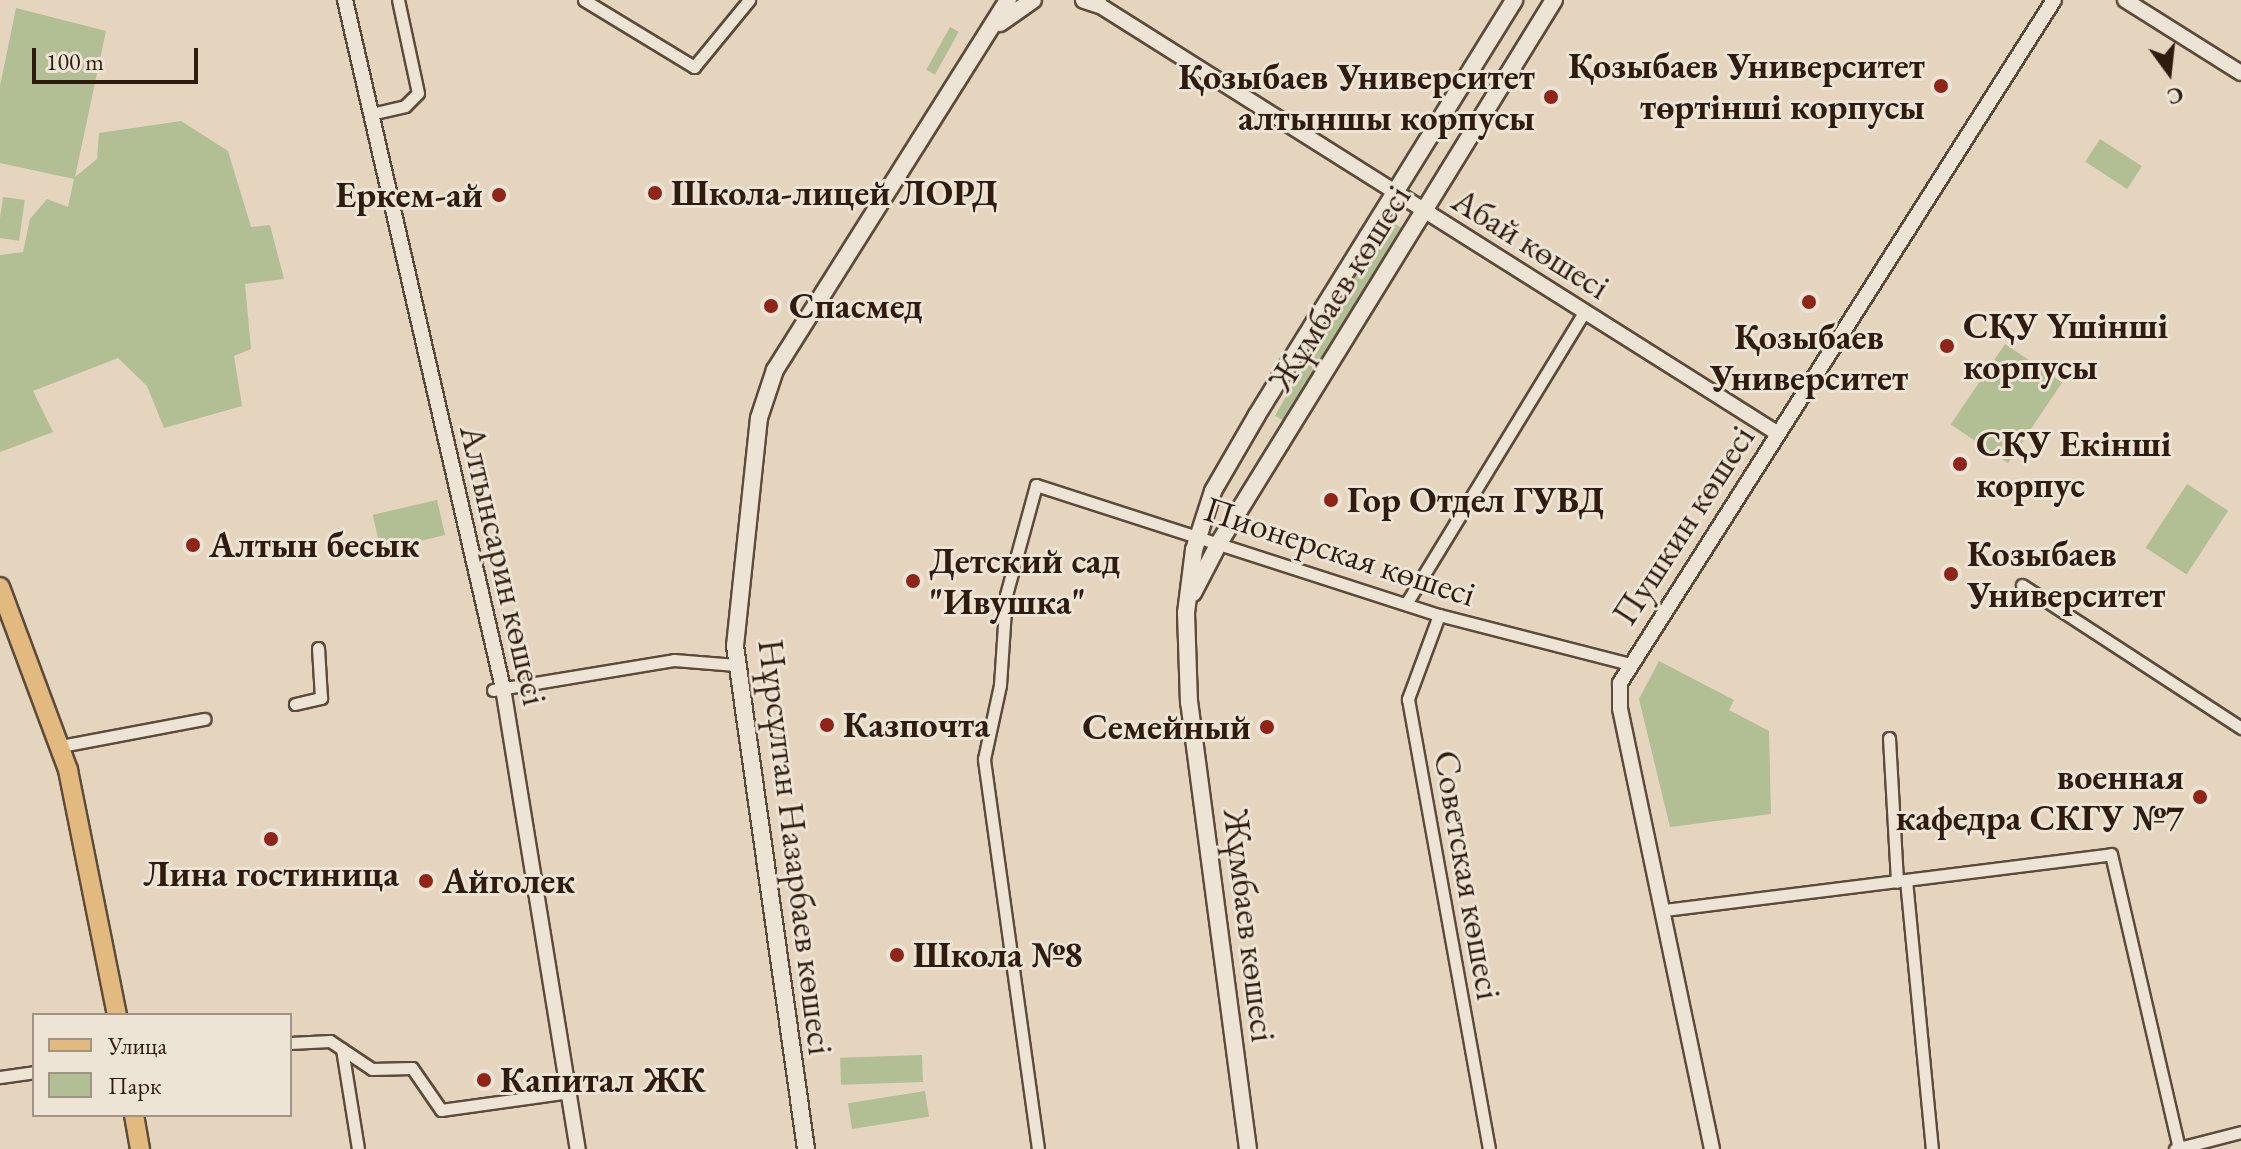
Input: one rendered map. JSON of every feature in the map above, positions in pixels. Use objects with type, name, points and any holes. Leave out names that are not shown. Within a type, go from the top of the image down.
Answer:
[{"type":"main road","points":[[983,42],[997,0]]},
{"type":"main road","name":"Нұрсұлтан Назарбаев көшесі","points":[[806,1149],[736,665],[751,486],[768,385],[1008,0]]},
{"type":"main road","points":[[983,42],[1011,13],[1033,0]]},
{"type":"main road","name":"Жұмбаев көшесі","points":[[1248,1149],[1189,703],[1186,613],[1198,536],[1221,478],[1514,0]]},
{"type":"main road","name":"Жұмбаев көшесі","points":[[1186,613],[1219,543],[1554,0]]},
{"type":"main road","points":[[0,587],[61,746],[86,843],[117,1013]]},
{"type":"main road","points":[[134,1117],[140,1149]]},
{"type":"street","name":"Алтынсарин көшесі","points":[[345,0],[498,689],[578,1149]]},
{"type":"street","points":[[371,114],[405,106],[418,93],[398,0]]},
{"type":"street","points":[[584,0],[694,67],[749,0]]},
{"type":"street","name":"Пушкин көшесі","points":[[1712,1149],[1620,708],[1620,683],[2054,0]]},
{"type":"street","points":[[2125,0],[2241,73]]},
{"type":"street","name":"Абай көшесі","points":[[1091,2],[1777,433]]},
{"type":"street","points":[[1406,604],[1584,312]]},
{"type":"street","name":"Пионерская көшесі","points":[[1038,1149],[984,765],[1000,685],[1006,595],[1036,485],[1439,615],[1630,664]]},
{"type":"street","points":[[2022,585],[2241,728]]},
{"type":"street","name":"Советская көшесі","points":[[1439,615],[1408,699],[1489,1149]]},
{"type":"street","points":[[295,704],[321,698],[318,648]]},
{"type":"street","points":[[498,689],[674,660],[736,665]]},
{"type":"street","points":[[61,746],[204,719]]},
{"type":"street","points":[[1889,738],[1932,1149]]},
{"type":"street","points":[[1664,910],[2111,854],[2177,1148],[2241,1132]]},
{"type":"street","points":[[292,1043],[326,1040],[372,1069],[417,1070],[441,1110],[570,1092]]},
{"type":"street","points":[[342,1049],[358,1149]]},
{"type":"street","points":[[0,1077],[32,1072]]},
{"type":"green space","points":[[16,8],[106,31],[75,177],[97,159],[99,133],[181,121],[228,151],[251,227],[270,225],[284,279],[245,284],[251,349],[234,356],[242,406],[164,428],[147,386],[118,358],[33,391],[53,432],[0,452],[0,255],[23,252],[30,219],[47,199],[68,207],[74,179],[0,163],[0,86]]},
{"type":"green space","points":[[950,27],[959,32],[935,75],[926,70]]},
{"type":"green space","points":[[2100,139],[2142,166],[2127,189],[2085,162]]},
{"type":"green space","points":[[3,197],[25,200],[19,241],[0,238]]},
{"type":"green space","points":[[1388,220],[1402,228],[1289,424],[1275,416]]},
{"type":"green space","points":[[2005,344],[2062,383],[2008,463],[1951,424]]},
{"type":"green space","points":[[2187,484],[2228,511],[2187,574],[2146,548]]},
{"type":"green space","points":[[437,500],[445,535],[381,550],[373,515]]},
{"type":"green space","points":[[1659,661],[1734,700],[1729,710],[1769,731],[1771,814],[1670,827],[1639,699]]},
{"type":"green space","points":[[922,1055],[923,1082],[841,1085],[840,1058]]},
{"type":"green space","points":[[925,1091],[929,1117],[852,1129],[848,1103]]},
{"type":"place","name":"Қозыбаев Университет төртінші корпусы","points":[[1941,86]]},
{"type":"place","name":"Қозыбаев Университет алтыншы корпусы","points":[[1551,97]]},
{"type":"place","name":"Школа-лицей ЛОРД","points":[[655,193]]},
{"type":"place","name":"Еркем-ай","points":[[499,195]]},
{"type":"place","name":"Қозыбаев Университет","points":[[1809,302]]},
{"type":"place","name":"Спасмед","points":[[771,306]]},
{"type":"place","name":"СҚУ Үшінші корпусы","points":[[1947,346]]},
{"type":"place","name":"СҚУ Екінші корпус","points":[[1960,464]]},
{"type":"place","name":"Гор Отдел ГУВД","points":[[1331,500]]},
{"type":"place","name":"Алтын бесык","points":[[193,545]]},
{"type":"place","name":"Козыбаев Университет","points":[[1951,574]]},
{"type":"place","name":"Детский сад \"Ивушка\"","points":[[913,581]]},
{"type":"place","name":"Казпочта","points":[[827,725]]},
{"type":"place","name":"Семейный","points":[[1267,727]]},
{"type":"place","name":"военная кафедра СКГУ №7","points":[[2200,797]]},
{"type":"place","name":"Лина гостиница","points":[[271,839]]},
{"type":"place","name":"Айголек","points":[[426,881]]},
{"type":"place","name":"Школа №8","points":[[897,955]]},
{"type":"place","name":"Капитал ЖК","points":[[484,1080]]}]
